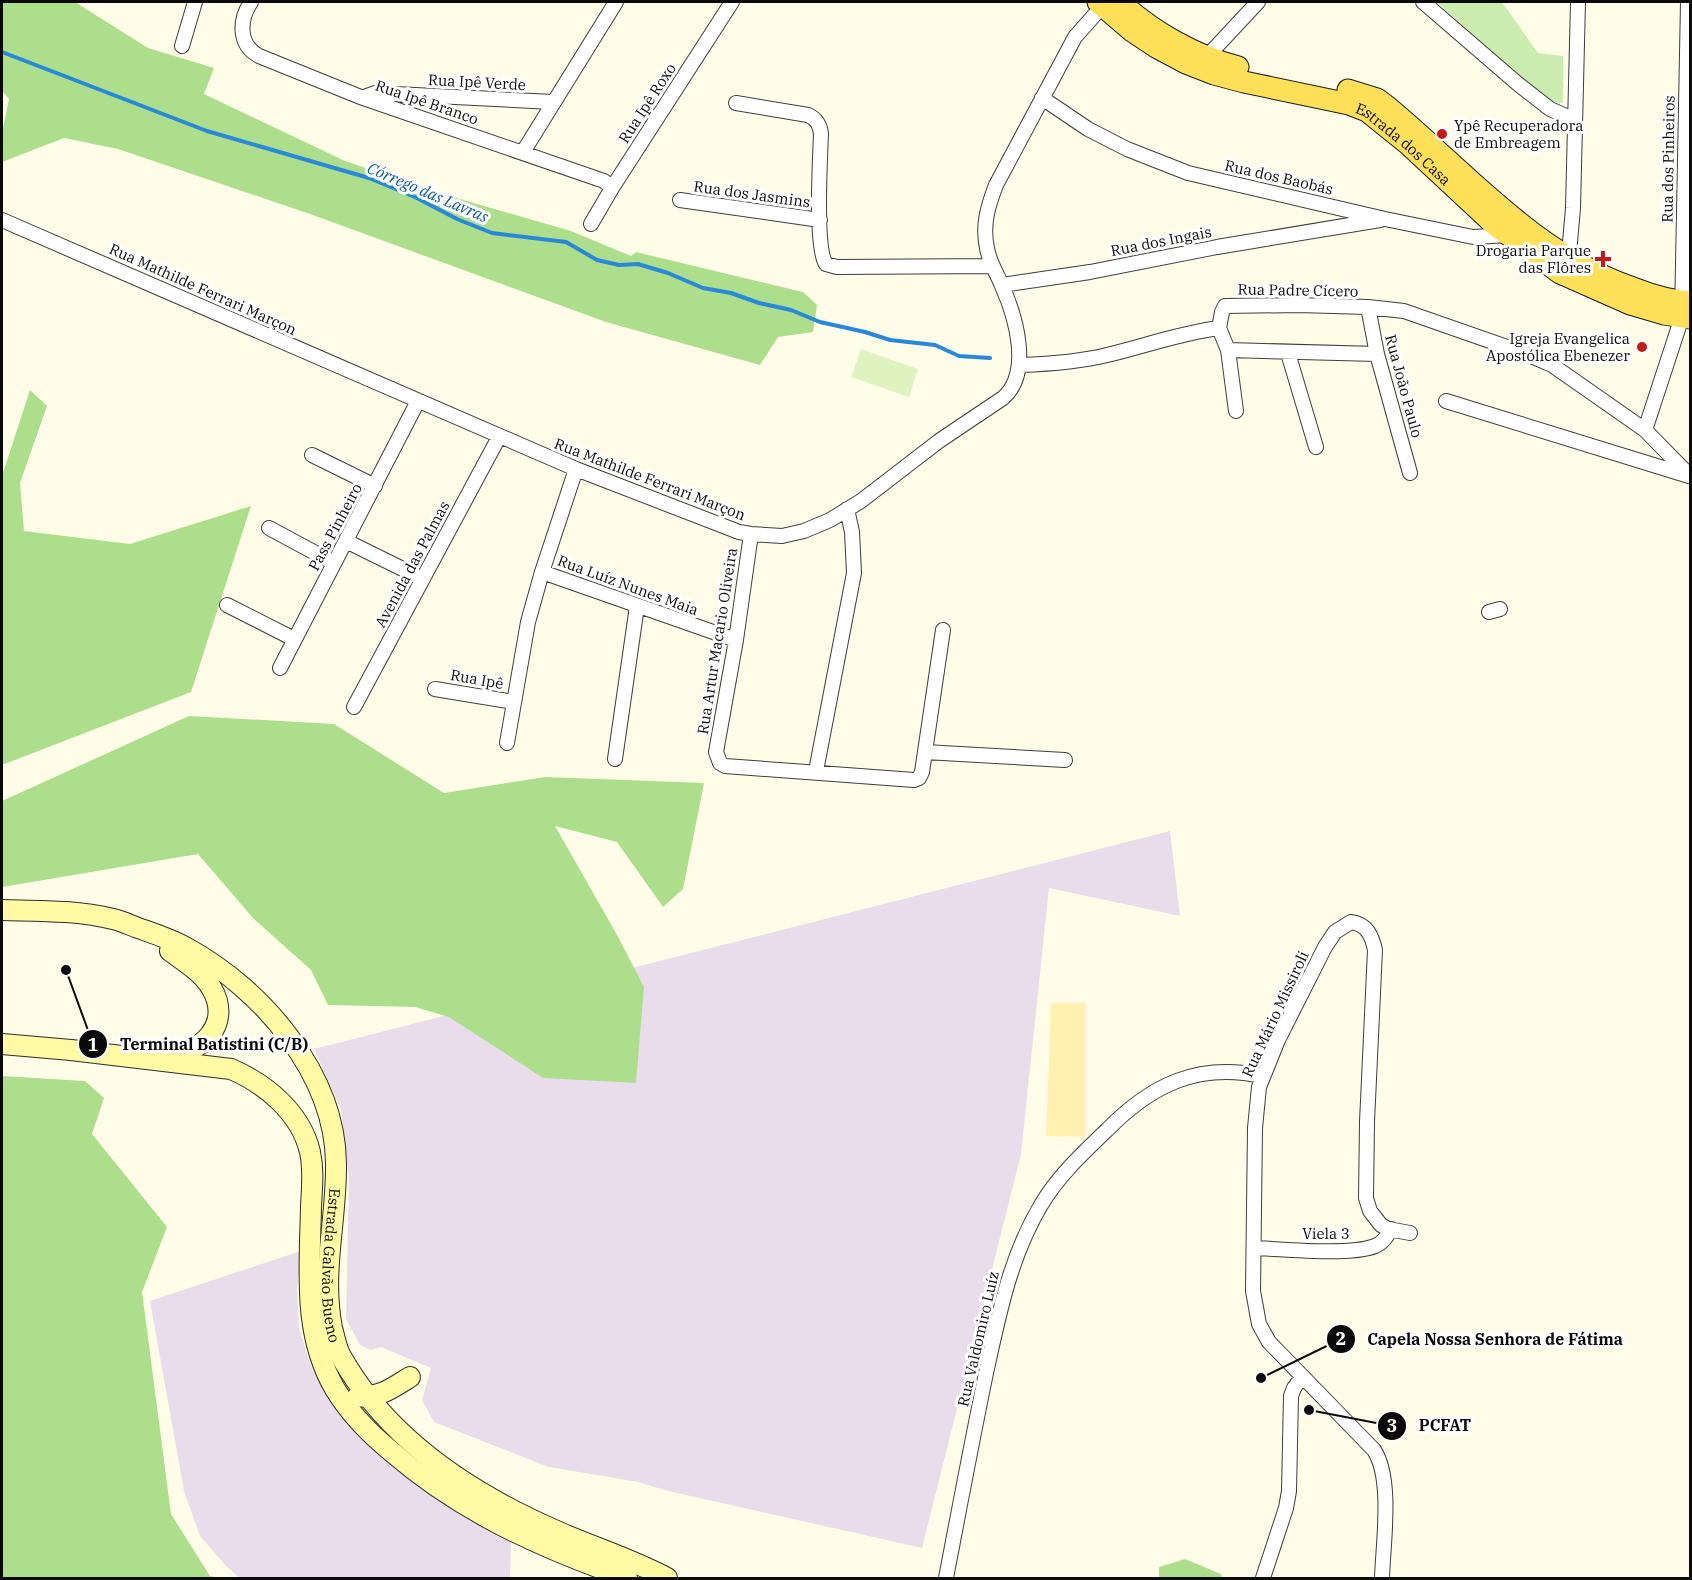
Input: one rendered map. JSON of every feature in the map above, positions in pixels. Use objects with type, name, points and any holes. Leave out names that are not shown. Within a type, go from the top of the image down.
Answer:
[{"type":"main road","name":"Estrada dos Casa","points":[[1106,3],[1161,34],[1202,62],[1232,66],[1350,98],[1377,99],[1515,230],[1564,266],[1613,281],[1686,309]]},
{"type":"main road","name":"Estrada Galvão Bueno","points":[[2,910],[73,911],[115,919],[162,935],[187,947],[219,968],[253,995],[293,1044],[314,1080],[331,1125],[336,1162],[327,1269],[328,1306],[336,1347],[369,1397],[417,1448],[478,1493],[515,1512],[644,1566],[667,1578]]},
{"type":"main road","points":[[71,1050],[176,1054],[196,1047],[212,1034],[218,1017],[216,998],[212,988],[198,971],[139,928]]},
{"type":"main road","name":"Estrada Galvão Bueno","points":[[2,1044],[231,1069],[247,1076],[274,1096],[297,1123],[310,1151],[313,1170],[310,1314],[321,1360],[346,1407],[370,1433],[407,1466],[452,1498],[498,1525],[582,1562],[627,1578]]},
{"type":"main road","points":[[311,1261],[326,1340],[342,1380],[351,1392],[359,1397],[369,1397],[386,1392],[410,1377]]},
{"type":"street","points":[[182,46],[195,2]]},
{"type":"street","name":"Rua Ipê Branco","points":[[251,2],[246,12],[242,35],[250,51],[259,56],[363,98],[604,181],[612,188]]},
{"type":"street","points":[[523,152],[616,2]]},
{"type":"street","name":"Rua Ipê Roxo","points":[[591,224],[732,2]]},
{"type":"street","points":[[1202,62],[1258,2]]},
{"type":"street","points":[[1424,2],[1518,84],[1550,108],[1575,120]]},
{"type":"street","points":[[1564,266],[1573,208],[1578,2]]},
{"type":"street","name":"Rua dos Pinheiros","points":[[1645,430],[1686,309],[1688,2]]},
{"type":"street","points":[[1106,3],[1075,37],[996,185],[987,210],[985,233],[992,266],[1002,285],[1014,320],[1020,366],[1105,356],[1181,335],[1219,328],[1228,350],[1236,411]]},
{"type":"street","name":"Rua Ipê Verde","points":[[363,98],[375,93],[553,102]]},
{"type":"street","name":"Rua dos Baobás","points":[[1042,98],[1098,134],[1127,149],[1188,173],[1473,237],[1515,230]]},
{"type":"street","points":[[736,103],[808,115],[816,120],[821,134],[820,220],[822,258],[826,264],[830,266],[992,266]]},
{"type":"street","name":"Rua dos Jasmins","points":[[680,200],[820,220]]},
{"type":"street","points":[[1326,229],[1327,205]]},
{"type":"street","name":"Rua dos Ingais","points":[[1002,285],[1090,272],[1217,247],[1385,219]]},
{"type":"street","name":"Rua Mathilde Ferrari Marçon","points":[[2,220],[576,469],[739,532],[752,534],[782,536],[804,531],[861,501],[939,441],[1003,398],[1012,390],[1020,366]]},
{"type":"street","name":"Rua Padre Cícero","points":[[1219,328],[1223,308],[1228,306],[1368,307],[1419,315],[1544,360],[1645,430],[1690,476]]},
{"type":"street","name":"Rua João Paulo","points":[[1368,307],[1377,354],[1410,472]]},
{"type":"street","points":[[1228,350],[1377,354]]},
{"type":"street","points":[[1288,353],[1316,447]]},
{"type":"street","name":"Pass Pinheiro","points":[[280,668],[418,401]]},
{"type":"street","points":[[1446,401],[1690,476]]},
{"type":"street","name":"Avenida das Palmas","points":[[354,707],[499,436]]},
{"type":"street","points":[[312,455],[375,486]]},
{"type":"street","points":[[507,743],[528,622],[576,469]]},
{"type":"street","points":[[847,509],[852,532],[854,573],[816,771],[914,780],[920,776],[943,630]]},
{"type":"street","points":[[269,528],[334,563]]},
{"type":"street","name":"Rua Artur Macario Oliveira","points":[[752,534],[716,752],[717,759],[725,766],[816,771]]},
{"type":"street","points":[[346,541],[423,579]]},
{"type":"street","name":"Rua Luíz Nunes Maia","points":[[542,572],[736,640]]},
{"type":"street","points":[[227,605],[294,639]]},
{"type":"street","points":[[615,759],[637,606]]},
{"type":"street","name":"Rua Ipê","points":[[435,689],[514,702]]},
{"type":"street","points":[[925,752],[1065,760]]},
{"type":"street","name":"Rua Mário Missiroli","points":[[1382,1578],[1384,1500],[1382,1465],[1374,1450],[1269,1342],[1258,1324],[1253,1291],[1256,1102],[1262,1076],[1329,940],[1346,924],[1355,922],[1363,926],[1371,936],[1376,956],[1367,1122],[1366,1198],[1373,1216],[1382,1225],[1391,1229]]},
{"type":"street","name":"Rua Valdomiro Luíz","points":[[946,1578],[998,1313],[1011,1267],[1041,1204],[1055,1183],[1106,1131],[1128,1110],[1155,1090],[1179,1080],[1209,1073],[1235,1072],[1262,1076]]},
{"type":"street","points":[[1391,1229],[1410,1233]]},
{"type":"street","name":"Viela 3","points":[[1254,1248],[1332,1251],[1368,1248],[1382,1242],[1391,1229]]},
{"type":"street","points":[[1263,1578],[1286,1508],[1289,1484],[1291,1396],[1293,1388],[1302,1377]]},
{"type":"shaded area","points":[[1170,831],[1180,916],[1049,888],[1021,1154],[922,1548],[668,1491],[638,1482],[549,1467],[434,1422],[422,1400],[431,1368],[381,1347],[371,1350],[360,1345],[346,1319],[349,1178],[341,1109],[314,1049]]},
{"type":"shaded area","points":[[301,1251],[297,1290],[299,1328],[312,1369],[332,1404],[413,1481],[511,1541],[510,1578],[240,1578],[227,1567],[200,1536],[184,1491],[150,1301]]},
{"type":"green space","points":[[2,2],[75,2],[148,48],[214,68],[204,94],[345,161],[446,195],[571,231],[631,256],[636,252],[803,292],[817,305],[813,332],[778,337],[760,365],[606,322],[310,214],[118,149],[64,138],[2,162],[2,133],[9,99],[2,91]]},
{"type":"green space","points":[[1437,2],[1502,2],[1538,53],[1563,56],[1563,103],[1553,102],[1526,84]]},
{"type":"green space","points":[[861,349],[918,369],[909,397],[851,377]]},
{"type":"green space","points":[[30,390],[47,406],[20,483],[24,531],[130,544],[251,506],[191,692],[2,765],[2,476]]},
{"type":"green space","points":[[189,716],[334,724],[444,793],[545,777],[704,783],[683,889],[663,907],[617,842],[555,826],[644,987],[636,1083],[543,1078],[449,1017],[415,1007],[328,1005],[311,970],[253,918],[198,854],[2,887],[2,801]]},
{"type":"green space","points":[[2,1076],[85,1081],[104,1098],[92,1134],[167,1227],[142,1292],[171,1514],[210,1576],[217,1578],[2,1578]]},
{"type":"green space","points":[[1185,1559],[1221,1574],[1222,1578],[1159,1578],[1159,1567]]},
{"type":"sand","points":[[1051,1003],[1086,1003],[1086,1137],[1046,1136]]},
{"type":"waterway","name":"Córrego das Lavras","points":[[2,52],[207,131],[369,178],[492,233],[566,242],[597,260],[619,265],[638,264],[668,273],[703,288],[731,293],[759,303],[791,310],[820,322],[890,340],[935,345],[959,356],[990,358]]},
{"type":"place","name":"Ypê Recuperadora de Embreagem","points":[[1442,134]]},
{"type":"place","name":"Drogaria Parque das Flôres","points":[[1603,259]]},
{"type":"place","name":"Igreja Evangelica Apostólica Ebenezer","points":[[1642,347]]},
{"type":"place","name":"Terminal Batistini (C/B)","points":[[66,970]]},
{"type":"place","name":"Capela Nossa Senhora de Fátima","points":[[1261,1378]]},
{"type":"place","name":"PCFAT","points":[[1309,1410]]}]
